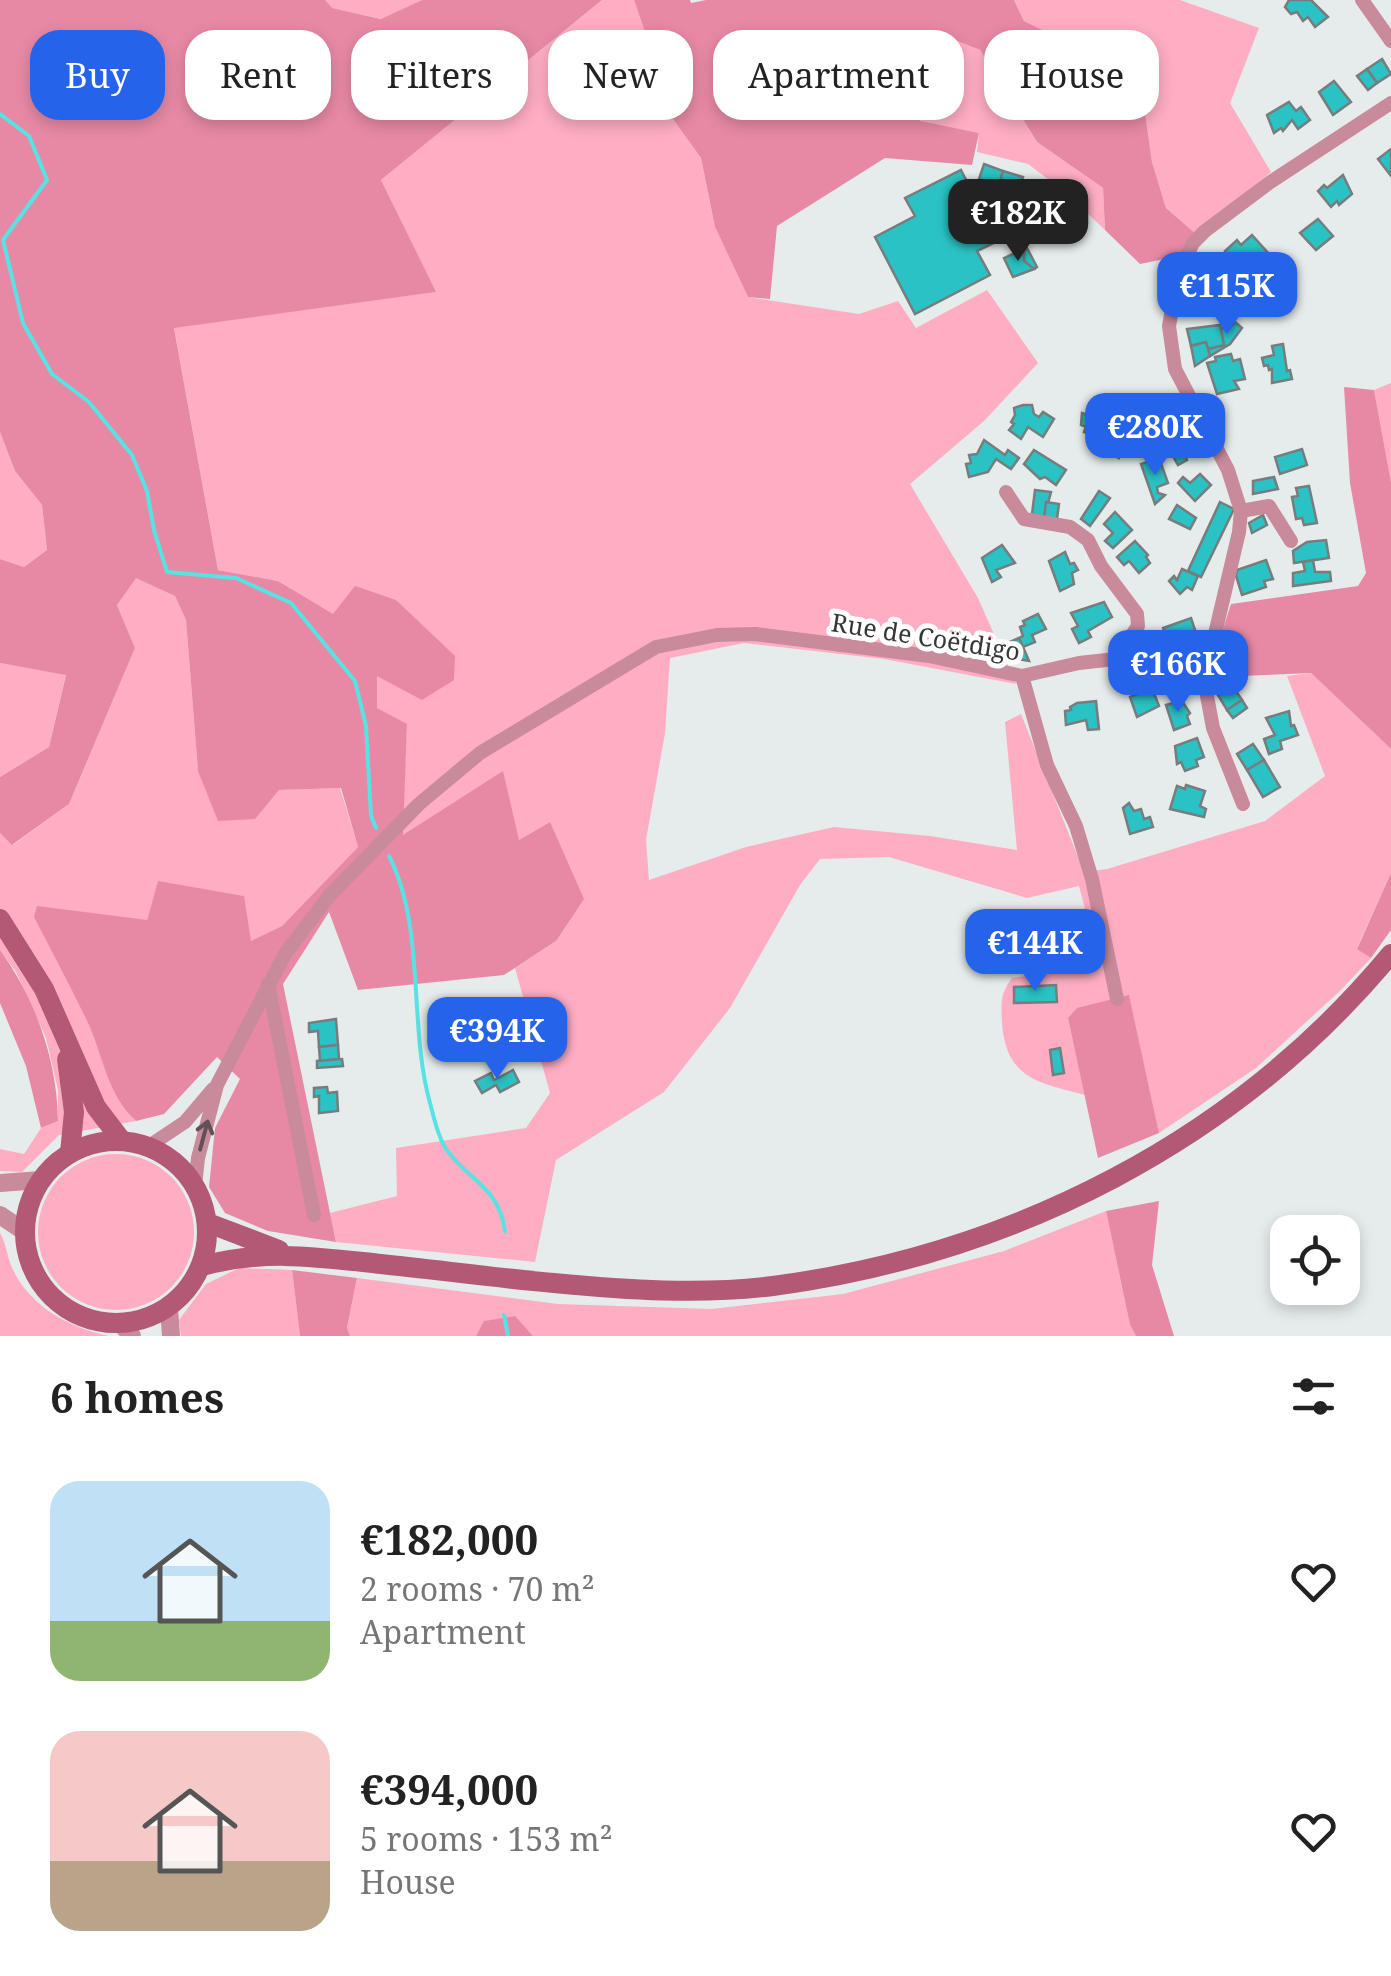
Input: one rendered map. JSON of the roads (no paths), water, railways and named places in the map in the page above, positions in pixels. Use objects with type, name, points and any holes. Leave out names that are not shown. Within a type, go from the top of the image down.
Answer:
[{"type":"main road","points":[[0,919],[44,988],[96,1108],[122,1141]]},
{"type":"main road","points":[[202,1266],[238,1256],[290,1254],[550,1283],[698,1290],[770,1286],[930,1254],[1033,1218],[1076,1198],[1198,1128],[1278,1069],[1332,1019],[1391,954]]},
{"type":"main road","points":[[64,1037],[74,1112],[70,1153]]},
{"type":"main road","points":[[122,1141],[148,1146],[172,1160],[195,1186],[208,1223],[207,1245],[202,1266],[188,1290],[169,1308],[126,1330],[68,1311],[47,1294],[32,1271],[25,1232],[27,1206],[48,1170],[70,1153],[95,1143],[122,1141]]},
{"type":"main road","points":[[208,1223],[290,1254]]},
{"type":"street","points":[[1362,0],[1391,41]]},
{"type":"street","points":[[1243,804],[1212,728],[1199,653],[1214,638],[1240,532],[1241,512],[1228,470],[1175,369],[1169,326],[1178,272],[1204,231],[1391,103]]},
{"type":"street","points":[[1006,492],[1024,519],[1070,527],[1088,540],[1100,566],[1137,614],[1138,626],[1116,659]]},
{"type":"street","points":[[1241,512],[1268,506],[1291,541]]},
{"type":"street","name":"Rue de Coëtdigo","points":[[195,1186],[198,1158],[217,1085],[268,984],[304,926],[329,896],[419,804],[480,753],[656,648],[717,636],[755,634],[929,656],[1022,676],[1079,663],[1173,659],[1199,653]]},
{"type":"street","points":[[1022,676],[1047,765],[1076,826],[1092,879],[1117,999]]},
{"type":"street","points":[[268,984],[314,1216]]},
{"type":"street","name":"Rue de Coëtdigo","points":[[148,1146],[186,1122],[217,1085]]},
{"type":"street","points":[[0,1183],[42,1180]]},
{"type":"street","points":[[0,1215],[25,1232]]},
{"type":"street","points":[[169,1308],[171,1336]]},
{"type":"waterway","points":[[0,114],[29,136],[47,180],[3,240],[23,323],[52,374],[89,402],[132,455],[147,491],[167,572],[236,578],[291,603],[355,681],[366,726],[371,816],[376,828]]},
{"type":"waterway","points":[[389,856],[408,914],[423,1073],[437,1129],[449,1153],[491,1196],[505,1231]]},
{"type":"waterway","points":[[504,1315],[508,1336]]}]
